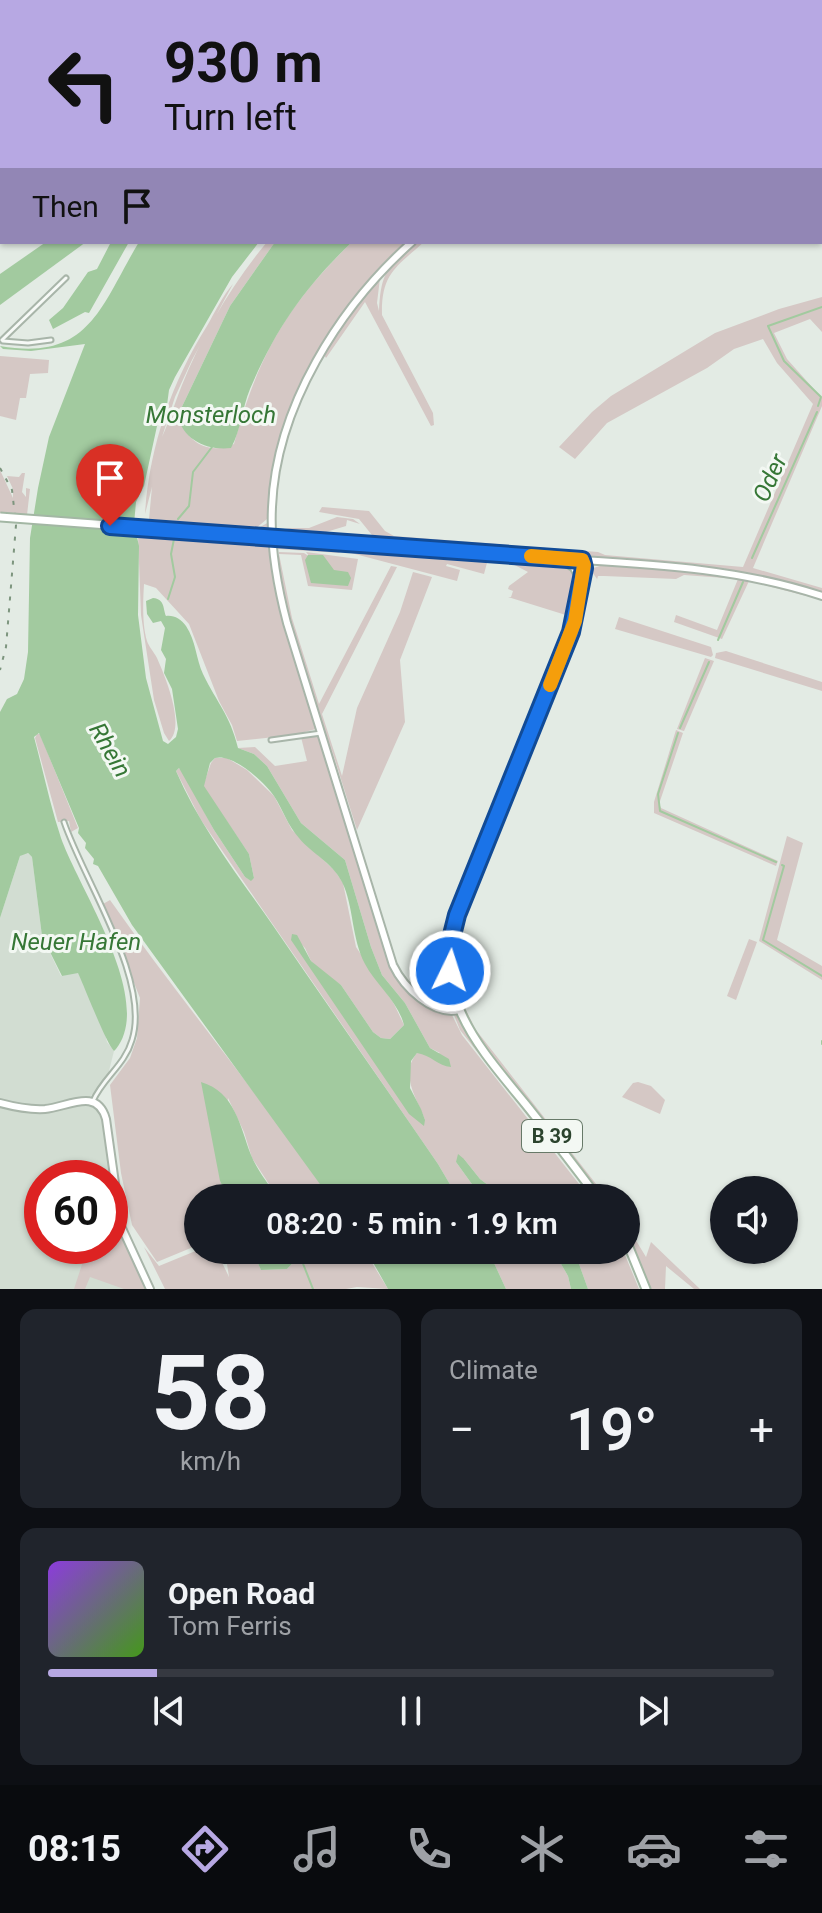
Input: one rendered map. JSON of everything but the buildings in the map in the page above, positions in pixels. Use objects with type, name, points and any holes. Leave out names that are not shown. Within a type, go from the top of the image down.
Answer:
[{"type":"main road","points":[[0,517],[582,560]]},
{"type":"main road","points":[[558,558],[580,574]]},
{"type":"main road","name":"B 39","points":[[582,560],[571,632],[454,925],[449,964],[459,1010],[477,1043],[587,1184]]},
{"type":"main road","points":[[636,1264],[646,1289]]},
{"type":"street","points":[[410,244],[360,295],[327,342],[300,396],[276,472],[272,520],[277,579],[287,623],[395,969],[405,985],[439,1009],[447,1012],[459,1010]]},
{"type":"street","points":[[1,340],[66,278]]},
{"type":"street","points":[[1,340],[28,343],[51,340]]},
{"type":"street","points":[[582,560],[720,572],[765,580],[822,596]]},
{"type":"street","points":[[580,574],[600,561]]},
{"type":"street","points":[[271,740],[321,733]]},
{"type":"street","points":[[64,822],[118,948],[136,999],[136,1024],[128,1053],[93,1101]]},
{"type":"street","points":[[2,1104],[32,1110],[80,1100],[93,1101],[102,1108],[122,1230],[150,1289]]},
{"type":"shaded area","points":[[265,244],[274,244],[230,306],[178,415],[192,439],[207,447],[234,444],[264,358],[292,311],[329,265],[350,244],[407,244],[353,301],[317,356],[280,449],[267,519],[255,529],[149,519],[152,487],[145,514],[147,489],[164,416],[194,347],[233,284],[215,317]],"holes":[[[200,346],[162,437],[175,397]]]},
{"type":"shaded area","points":[[413,244],[422,244],[398,265],[387,280],[382,315],[433,413],[434,425],[431,426],[365,302],[326,358],[323,353],[346,316],[380,278],[379,311],[384,279]]},
{"type":"shaded area","points":[[822,297],[822,332],[810,319],[774,333],[787,359],[822,398],[822,406],[753,568],[822,588],[822,592],[721,568],[376,540],[359,519],[319,512],[322,507],[369,511],[385,531],[394,536],[743,567],[813,404],[777,363],[763,339],[734,349],[707,368],[607,423],[575,459],[559,447],[611,396],[715,333]]},
{"type":"shaded area","points":[[0,356],[49,360],[48,373],[30,374],[26,398],[20,398],[16,420],[0,416]]},
{"type":"shaded area","points":[[0,470],[13,498],[7,476],[19,477],[25,473],[22,492],[26,497],[26,488],[30,489],[27,515],[0,513]]},
{"type":"shaded area","points":[[337,517],[353,519],[360,524],[347,520],[346,526],[316,535],[285,528],[309,528]]},
{"type":"shaded area","points":[[269,522],[274,571],[316,729],[293,735],[237,741],[189,624],[156,588],[144,584],[145,634],[165,676],[175,713],[174,734],[169,741],[154,700],[141,615],[138,535],[145,538],[151,526],[161,524],[253,531]]},
{"type":"shaded area","points":[[276,541],[563,564],[569,566],[574,584],[569,616],[508,597],[513,591],[508,589],[509,586],[528,572],[507,561],[488,559],[484,574],[447,564],[460,570],[457,581],[336,549],[340,553],[278,549]]},
{"type":"shaded area","points":[[279,552],[358,559],[352,590],[308,586],[301,555],[279,554],[292,618],[319,704],[391,566],[397,567],[322,714],[342,776],[357,708],[400,612],[413,572],[432,577],[400,660],[405,722],[357,830],[329,741],[353,823],[351,827],[286,613],[276,555],[278,558]]},
{"type":"shaded area","points":[[603,565],[722,574],[803,592],[822,600],[749,581],[722,639],[674,622],[676,615],[717,630],[738,579],[684,575],[676,579],[598,576],[596,583],[597,579],[590,569]]},
{"type":"shaded area","points":[[619,617],[711,647],[713,655],[711,657],[615,629]]},
{"type":"shaded area","points":[[726,651],[822,682],[822,691],[715,658],[716,653]]},
{"type":"shaded area","points":[[705,658],[714,661],[684,731],[677,729]]},
{"type":"shaded area","points":[[676,730],[683,733],[659,804],[661,808],[778,861],[776,866],[654,813],[654,802]]},
{"type":"shaded area","points":[[40,734],[78,828],[71,832],[69,821],[58,822],[35,738]]},
{"type":"shaded area","points":[[301,737],[320,737],[398,977],[436,1010],[452,1015],[462,1035],[579,1184],[487,1184],[464,1159],[456,1162],[472,1184],[450,1184],[201,820],[176,771],[179,768],[184,774],[214,830],[245,877],[250,880],[254,878],[249,854],[203,786],[215,758],[227,758],[247,770],[274,796],[292,830],[335,871],[343,883],[356,947],[394,1004],[404,1025],[390,1039],[381,1038],[373,1032],[341,985],[322,973],[292,935],[425,1120],[411,1086],[412,1061],[417,1053],[440,1053],[430,1048],[405,1003],[382,975],[345,860],[301,823],[267,766],[254,754],[238,748],[255,747],[275,766],[307,761]]},
{"type":"shaded area","points":[[787,836],[803,843],[777,940],[822,966],[822,980],[759,941]]},
{"type":"shaded area","points":[[26,852],[32,857],[42,936],[61,976],[78,972],[107,1042],[114,1051],[108,1075],[85,1103],[101,1112],[108,1160],[24,1160],[24,1264],[128,1264],[128,1252],[147,1289],[0,1289],[0,918],[20,856]]},
{"type":"shaded area","points":[[110,900],[320,1184],[269,1184],[252,1158],[228,1098],[221,1184],[184,1184],[184,1251],[157,1262],[132,1225],[128,1206],[128,1160],[119,1160],[110,1085],[130,1058],[137,1038],[140,998],[103,904]]},
{"type":"shaded area","points":[[749,939],[757,942],[736,1000],[727,996]]},
{"type":"shaded area","points":[[454,952],[460,998],[476,1030],[596,1184],[582,1184],[460,1030],[454,1015],[461,1012],[453,982]]},
{"type":"shaded area","points":[[633,1083],[651,1086],[665,1100],[660,1114],[622,1097]]},
{"type":"shaded area","points":[[651,1242],[700,1289],[694,1289],[666,1266],[665,1289],[641,1289],[631,1264],[640,1264],[640,1247],[646,1257]]},
{"type":"shaded area","points":[[144,1247],[159,1266],[184,1256],[184,1264],[223,1264],[229,1277],[227,1264],[258,1264],[261,1270],[287,1269],[292,1264],[373,1264],[388,1289],[357,1287],[165,1289]]},
{"type":"shaded area","points":[[128,1251],[147,1289],[124,1289],[90,1277],[85,1289],[74,1289],[82,1264],[128,1264]]},
{"type":"shaded area","points":[[494,1264],[561,1264],[571,1289],[506,1289]]},
{"type":"shaded area","points":[[579,1264],[629,1264],[639,1289],[588,1289]]},
{"type":"water","points":[[43,244],[83,244],[0,305],[0,274]]},
{"type":"water","points":[[110,244],[128,244],[89,313],[85,312],[53,329],[49,320],[63,308],[88,272],[97,269]]},
{"type":"water","points":[[138,244],[257,244],[232,277],[175,377],[157,426],[144,486],[136,502],[138,615],[146,678],[163,741],[168,744],[176,737],[178,729],[172,689],[164,673],[166,659],[161,650],[165,628],[161,621],[153,623],[147,614],[146,601],[153,598],[162,602],[166,616],[180,619],[189,632],[203,674],[227,718],[238,748],[254,754],[267,766],[301,823],[345,860],[382,975],[405,1003],[430,1048],[449,1059],[451,1067],[417,1053],[411,1061],[410,1088],[421,1109],[424,1126],[409,1114],[291,940],[292,934],[297,935],[311,961],[341,985],[373,1032],[381,1038],[390,1039],[404,1025],[397,1008],[360,954],[349,901],[338,875],[295,833],[269,790],[239,764],[215,758],[210,763],[204,786],[249,854],[254,878],[251,881],[245,877],[214,830],[179,768],[176,771],[186,792],[221,851],[450,1184],[320,1184],[132,925],[98,866],[93,864],[94,859],[78,833],[79,828],[39,733],[34,737],[61,838],[97,914],[120,974],[126,1003],[126,1028],[114,1051],[78,973],[62,976],[42,936],[32,857],[28,853],[20,856],[0,918],[0,712],[7,699],[17,694],[24,679],[28,652],[30,538],[38,488],[49,437],[85,344],[31,351],[3,349],[0,346],[30,349],[54,345],[74,337],[89,324]]},
{"type":"water","name":"Monsterloch","points":[[274,244],[350,244],[306,292],[281,328],[250,389],[231,448],[214,448],[190,437],[180,424],[178,415],[230,306]]},
{"type":"water","points":[[308,555],[323,555],[334,570],[348,572],[351,578],[348,586],[311,583],[305,560]]},
{"type":"water","points":[[201,1082],[222,1094],[235,1111],[254,1161],[268,1184],[221,1184]]},
{"type":"water","points":[[458,1154],[487,1184],[472,1184],[456,1162]]},
{"type":"water","points":[[258,1264],[292,1264],[287,1269],[261,1270]]},
{"type":"water","points":[[374,1264],[494,1264],[506,1289],[388,1289]]},
{"type":"water","points":[[561,1264],[579,1264],[588,1289],[571,1289]]},
{"type":"waterway","name":"Oder","points":[[818,406],[821,397],[784,361],[768,326],[822,307]]},
{"type":"waterway","name":"Oder","points":[[752,558],[817,412]]},
{"type":"waterway","points":[[178,519],[189,506],[193,472],[212,447]]},
{"type":"waterway","points":[[168,599],[175,577],[171,554],[175,534]]},
{"type":"waterway","points":[[718,640],[743,582]]},
{"type":"waterway","points":[[680,728],[709,662]]},
{"type":"waterway","points":[[678,733],[658,794],[660,811],[776,862]]},
{"type":"waterway","points":[[782,865],[763,940],[822,976]]},
{"type":"waterway","points":[[303,1264],[313,1289]]},
{"type":"railway","points":[[0,468],[12,490],[16,525],[6,647],[0,670]]},
{"type":"slow traffic","points":[[531,556],[582,560],[584,565],[575,621],[550,685]]},
{"type":"route","points":[[110,526],[582,560],[584,568],[575,621],[457,915],[450,943],[450,971]]},
{"type":"water label","name":"Rhein","points":[[110,750]]},
{"type":"water label","name":"Neuer Hafen","points":[[76,942]]}]
